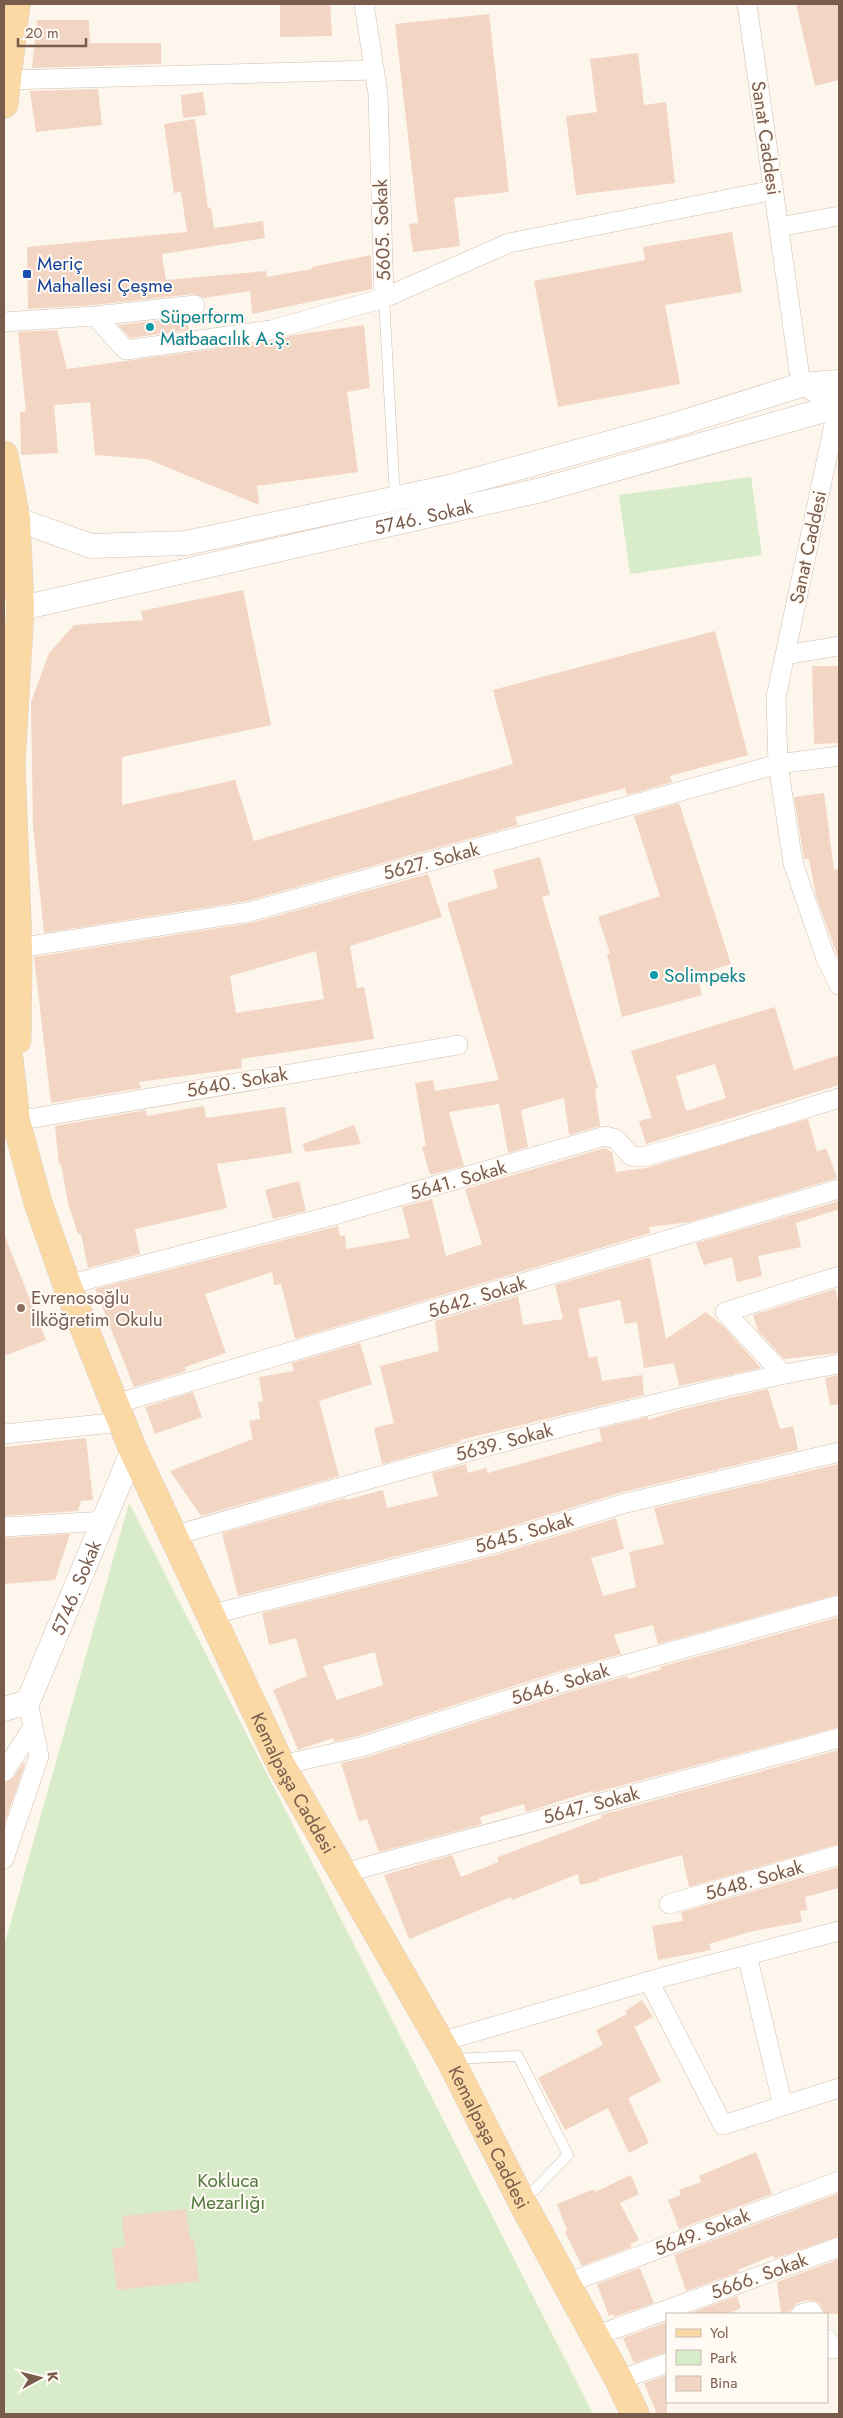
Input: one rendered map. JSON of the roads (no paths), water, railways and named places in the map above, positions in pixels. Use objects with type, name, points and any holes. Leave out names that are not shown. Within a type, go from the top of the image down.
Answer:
[{"type":"main road","points":[[5,92],[16,4]]},
{"type":"main road","name":"Kemalpaşa Caddesi","points":[[4,455],[10,519],[12,610],[11,764],[18,948],[16,1121]]},
{"type":"main road","name":"Kemalpaşa Caddesi","points":[[4,1016],[16,1121],[38,1203],[67,1284],[133,1450],[209,1615],[282,1765],[445,2050],[522,2202],[619,2380],[635,2414]]},
{"type":"street","name":"5605. Sokak","points":[[95,316],[126,350],[271,330],[384,298],[378,94],[364,4]]},
{"type":"street","name":"Sanat Caddesi","points":[[747,4],[801,385]]},
{"type":"street","points":[[5,92],[374,70]]},
{"type":"street","points":[[384,298],[509,243],[774,190]]},
{"type":"street","points":[[779,227],[839,216]]},
{"type":"street","points":[[4,322],[95,316],[196,305]]},
{"type":"street","points":[[10,519],[91,546],[186,543],[448,487],[678,424],[801,385],[839,382]]},
{"type":"street","points":[[801,385],[838,406]]},
{"type":"street","name":"Sanat Caddesi","points":[[838,406],[776,697],[778,764],[793,863],[825,956],[839,985]]},
{"type":"street","name":"5746. Sokak","points":[[12,610],[542,490],[838,406]]},
{"type":"street","points":[[785,655],[839,646]]},
{"type":"street","name":"5627. Sokak","points":[[18,948],[249,912],[778,764],[839,756]]},
{"type":"street","name":"5640. Sokak","points":[[16,1121],[458,1045]]},
{"type":"street","name":"5641. Sokak","points":[[67,1284],[338,1214],[605,1136],[616,1139],[631,1156],[643,1157],[839,1098]]},
{"type":"street","name":"5642. Sokak","points":[[4,1434],[118,1413],[839,1189]]},
{"type":"street","points":[[782,1373],[725,1312],[839,1276]]},
{"type":"street","name":"5639. Sokak","points":[[172,1536],[371,1478],[564,1426],[782,1373],[839,1364]]},
{"type":"street","name":"5746. Sokak","points":[[28,1702],[133,1450]]},
{"type":"street","name":"5645. Sokak","points":[[209,1615],[496,1543],[622,1504],[839,1452]]},
{"type":"street","points":[[4,1527],[104,1521]]},
{"type":"street","name":"5646. Sokak","points":[[282,1765],[361,1747],[563,1682],[839,1605]]},
{"type":"street","points":[[4,1709],[28,1702],[39,1756],[4,1859]]},
{"type":"street","points":[[4,1772],[33,1727]]},
{"type":"street","name":"5647. Sokak","points":[[344,1873],[839,1738]]},
{"type":"street","name":"5648. Sokak","points":[[669,1904],[839,1855]]},
{"type":"street","points":[[445,2050],[649,1981],[839,1931]]},
{"type":"street","points":[[747,1955],[783,2106]]},
{"type":"street","points":[[649,1981],[723,2124],[839,2088]]},
{"type":"street","name":"5649. Sokak","points":[[565,2284],[839,2181]]},
{"type":"street","name":"5666. Sokak","points":[[595,2336],[839,2247]]},
{"type":"street","points":[[619,2380],[666,2363]]},
{"type":"lane","points":[[384,298],[396,498]]},
{"type":"lane","points":[[445,2050],[518,2056],[568,2154],[522,2202]]},
{"type":"place","name":"Meriç Mahallesi Çeşme","points":[[27,274]]},
{"type":"place","name":"Süperform Matbaacılık A.Ş.","points":[[150,327]]},
{"type":"place","name":"Solimpeks","points":[[654,975]]},
{"type":"place","name":"Evrenosoğlu İlköğretim Okulu","points":[[21,1308]]},
{"type":"park label","name":"Kokluca Mezarlığı","points":[[228,2191]]}]
